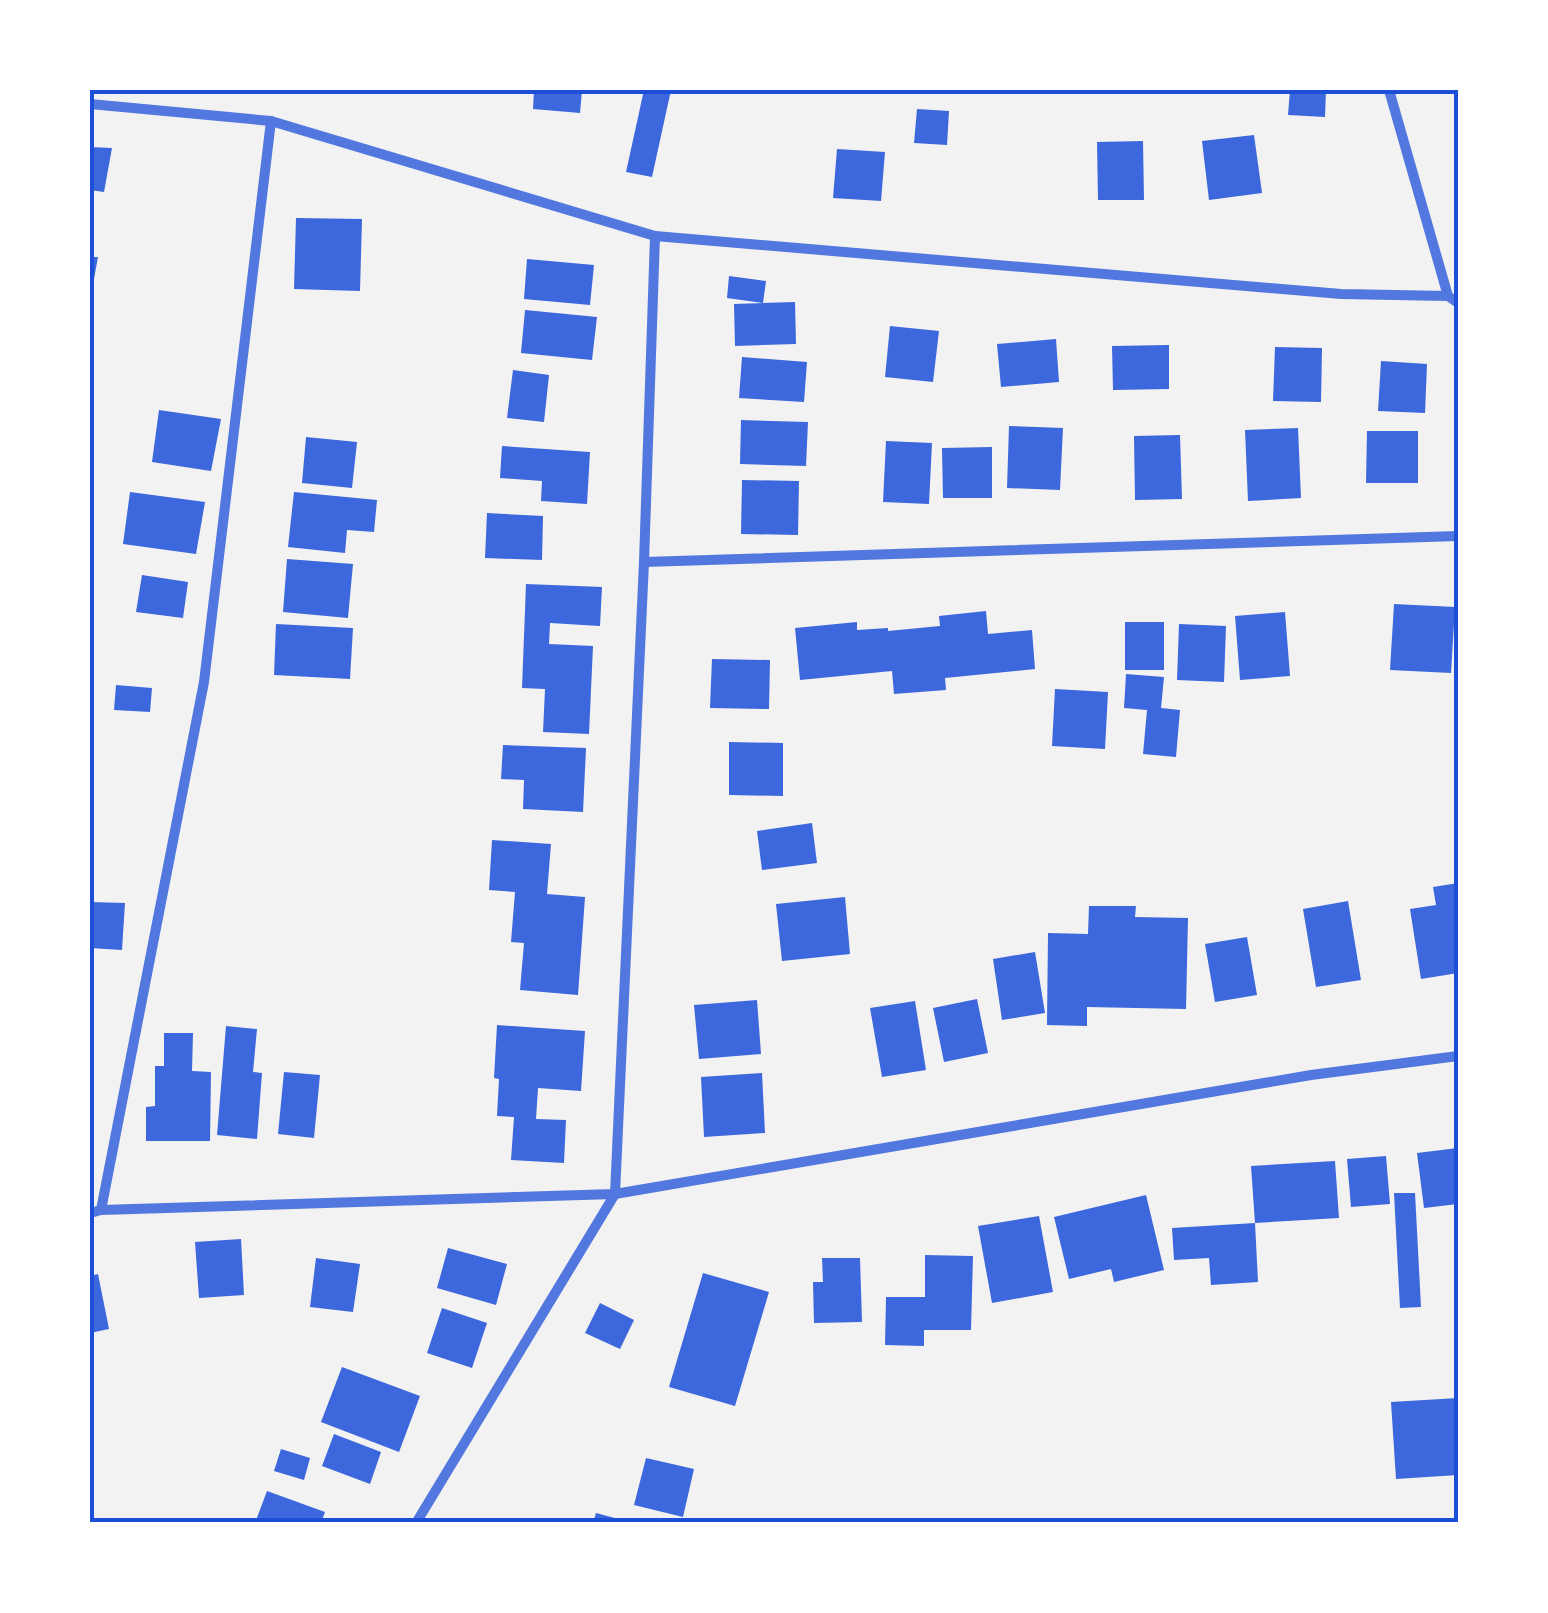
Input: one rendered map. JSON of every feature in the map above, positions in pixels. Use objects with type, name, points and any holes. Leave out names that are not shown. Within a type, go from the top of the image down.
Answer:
[{"type":"street","points":[[90,104],[271,121],[655,236],[1341,294],[1453,299],[1390,90]]},
{"type":"street","points":[[271,121],[204,682],[96,1211],[615,1194],[1310,1075],[1458,1056]]},
{"type":"street","points":[[416,1523],[615,1194],[655,236]]},
{"type":"street","points":[[644,562],[1458,536]]},
{"type":"building","points":[[534,90],[582,90],[580,113],[533,109]]},
{"type":"building","points":[[644,90],[671,90],[652,177],[626,172]]},
{"type":"building","points":[[1290,90],[1326,90],[1325,117],[1288,115]]},
{"type":"building","points":[[917,109],[949,111],[947,145],[914,143]]},
{"type":"building","points":[[1254,135],[1262,193],[1209,200],[1202,141]]},
{"type":"building","points":[[1143,141],[1144,200],[1098,200],[1097,142]]},
{"type":"building","points":[[90,147],[112,148],[104,192],[90,190]]},
{"type":"building","points":[[837,149],[885,152],[881,201],[833,198]]},
{"type":"building","points":[[296,218],[362,219],[360,291],[294,289]]},
{"type":"building","points":[[90,257],[98,257],[92,290],[90,290]]},
{"type":"building","points":[[527,259],[594,265],[590,305],[524,299]]},
{"type":"building","points":[[729,276],[766,281],[763,303],[727,298]]},
{"type":"building","points":[[795,302],[796,344],[735,346],[734,304]]},
{"type":"building","points":[[525,310],[597,317],[592,360],[521,353]]},
{"type":"building","points":[[890,326],[939,331],[933,382],[885,377]]},
{"type":"building","points":[[1056,339],[1059,382],[1001,387],[997,344]]},
{"type":"building","points":[[1169,345],[1169,389],[1113,390],[1112,346]]},
{"type":"building","points":[[1275,347],[1322,348],[1321,402],[1273,401]]},
{"type":"building","points":[[742,357],[807,362],[804,402],[739,398]]},
{"type":"building","points":[[1381,361],[1427,364],[1425,413],[1378,411]]},
{"type":"building","points":[[513,370],[549,375],[544,422],[507,418]]},
{"type":"building","points":[[159,410],[221,419],[211,471],[152,462]]},
{"type":"building","points":[[741,420],[808,422],[806,466],[740,464]]},
{"type":"building","points":[[1009,426],[1063,428],[1060,490],[1007,488]]},
{"type":"building","points":[[1298,428],[1301,498],[1248,501],[1245,430]]},
{"type":"building","points":[[1367,431],[1418,431],[1418,483],[1366,483]]},
{"type":"building","points":[[1180,435],[1182,499],[1135,500],[1134,436]]},
{"type":"building","points":[[306,437],[357,442],[352,488],[302,483]]},
{"type":"building","points":[[886,441],[932,443],[929,504],[883,502]]},
{"type":"building","points":[[502,446],[590,452],[587,504],[541,501],[542,481],[500,478]]},
{"type":"building","points":[[992,447],[992,498],[943,498],[942,448]]},
{"type":"building","points":[[742,480],[799,481],[798,535],[741,534]]},
{"type":"building","points":[[130,492],[205,502],[196,554],[123,544]]},
{"type":"building","points":[[294,492],[377,500],[374,532],[347,530],[345,553],[288,547]]},
{"type":"building","points":[[487,513],[543,516],[542,560],[485,558]]},
{"type":"building","points":[[287,559],[353,564],[348,618],[283,612]]},
{"type":"building","points":[[142,575],[188,582],[183,618],[136,612]]},
{"type":"building","points":[[526,584],[602,587],[600,626],[550,623],[549,644],[593,646],[589,734],[543,732],[545,689],[522,688]]},
{"type":"building","points":[[1394,604],[1455,607],[1451,673],[1390,670]]},
{"type":"building","points":[[986,611],[988,634],[1032,630],[1035,669],[945,678],[946,690],[894,694],[892,671],[800,680],[795,628],[857,622],[857,630],[888,631],[940,626],[939,616]]},
{"type":"building","points":[[1285,612],[1290,676],[1240,680],[1235,616]]},
{"type":"building","points":[[1125,622],[1164,622],[1164,670],[1125,670]]},
{"type":"building","points":[[276,624],[353,628],[350,679],[274,675]]},
{"type":"building","points":[[1179,624],[1226,626],[1224,682],[1177,680]]},
{"type":"building","points":[[712,659],[770,660],[769,709],[710,708]]},
{"type":"building","points":[[1126,674],[1164,677],[1161,708],[1180,710],[1176,757],[1143,754],[1147,710],[1124,708]]},
{"type":"building","points":[[116,685],[152,688],[150,712],[114,710]]},
{"type":"building","points":[[1055,689],[1108,692],[1105,749],[1052,746]]},
{"type":"building","points":[[729,742],[783,743],[783,796],[729,795]]},
{"type":"building","points":[[503,745],[586,748],[583,812],[523,809],[524,780],[501,779]]},
{"type":"building","points":[[812,823],[817,863],[762,870],[757,831]]},
{"type":"building","points":[[492,840],[551,844],[547,894],[585,897],[578,995],[520,990],[524,943],[511,942],[515,892],[489,890]]},
{"type":"building","points":[[1458,883],[1458,973],[1421,979],[1410,909],[1436,905],[1433,887]]},
{"type":"building","points":[[845,897],[850,954],[782,961],[776,904]]},
{"type":"building","points":[[1348,901],[1361,980],[1316,987],[1303,909]]},
{"type":"building","points":[[90,902],[125,903],[122,950],[90,948]]},
{"type":"building","points":[[1089,906],[1136,906],[1135,917],[1188,918],[1186,1009],[1087,1007],[1087,1026],[1047,1025],[1048,933],[1088,934]]},
{"type":"building","points":[[1247,937],[1257,995],[1215,1002],[1205,944]]},
{"type":"building","points":[[1035,952],[1045,1013],[1002,1020],[993,959]]},
{"type":"building","points":[[977,999],[988,1053],[944,1062],[933,1008]]},
{"type":"building","points":[[757,1000],[761,1054],[699,1059],[694,1005]]},
{"type":"building","points":[[915,1001],[926,1070],[882,1077],[870,1008]]},
{"type":"building","points":[[497,1025],[585,1031],[581,1091],[538,1088],[536,1119],[566,1120],[564,1163],[511,1160],[514,1117],[497,1116]]},
{"type":"building","points":[[226,1026],[257,1029],[253,1072],[262,1073],[257,1139],[217,1135]]},
{"type":"building","points":[[164,1033],[193,1033],[192,1071],[211,1072],[210,1141],[146,1141],[146,1107],[155,1106],[155,1066],[164,1066]]},
{"type":"building","points":[[284,1072],[320,1075],[314,1138],[278,1134]]},
{"type":"building","points":[[762,1073],[765,1133],[704,1137],[701,1077]]},
{"type":"building","points":[[1458,1148],[1458,1204],[1424,1208],[1417,1153]]},
{"type":"building","points":[[1386,1156],[1390,1204],[1351,1207],[1347,1159]]},
{"type":"building","points":[[1335,1161],[1339,1218],[1255,1223],[1251,1166]]},
{"type":"building","points":[[1394,1193],[1415,1193],[1421,1307],[1400,1308]]},
{"type":"building","points":[[1146,1195],[1164,1270],[1114,1282],[1111,1269],[1069,1279],[1054,1217]]},
{"type":"building","points":[[1039,1216],[1053,1292],[992,1303],[978,1226]]},
{"type":"building","points":[[1255,1223],[1258,1282],[1211,1285],[1209,1258],[1174,1260],[1172,1228]]},
{"type":"building","points":[[241,1239],[244,1295],[199,1298],[195,1242]]},
{"type":"building","points":[[448,1248],[507,1264],[496,1305],[437,1288]]},
{"type":"building","points":[[925,1255],[973,1256],[971,1330],[924,1330],[924,1346],[885,1345],[886,1297],[925,1297]]},
{"type":"building","points":[[316,1258],[360,1264],[353,1312],[310,1307]]},
{"type":"building","points":[[822,1258],[860,1258],[862,1322],[814,1323],[813,1282],[823,1282]]},
{"type":"building","points":[[703,1273],[769,1292],[735,1406],[669,1387]]},
{"type":"building","points":[[98,1274],[109,1329],[90,1333],[90,1276]]},
{"type":"building","points":[[600,1303],[634,1320],[620,1349],[585,1333]]},
{"type":"building","points":[[442,1308],[487,1323],[472,1368],[427,1353]]},
{"type":"building","points":[[342,1367],[420,1396],[399,1452],[321,1422]]},
{"type":"building","points":[[1458,1398],[1458,1475],[1396,1479],[1391,1402]]},
{"type":"building","points":[[334,1434],[381,1452],[370,1484],[322,1466]]},
{"type":"building","points":[[281,1449],[310,1458],[304,1480],[274,1471]]},
{"type":"building","points":[[646,1458],[694,1469],[683,1517],[634,1505]]},
{"type":"building","points":[[267,1491],[325,1512],[321,1523],[255,1523]]},
{"type":"building","points":[[596,1513],[630,1522],[630,1523],[593,1523]]}]
